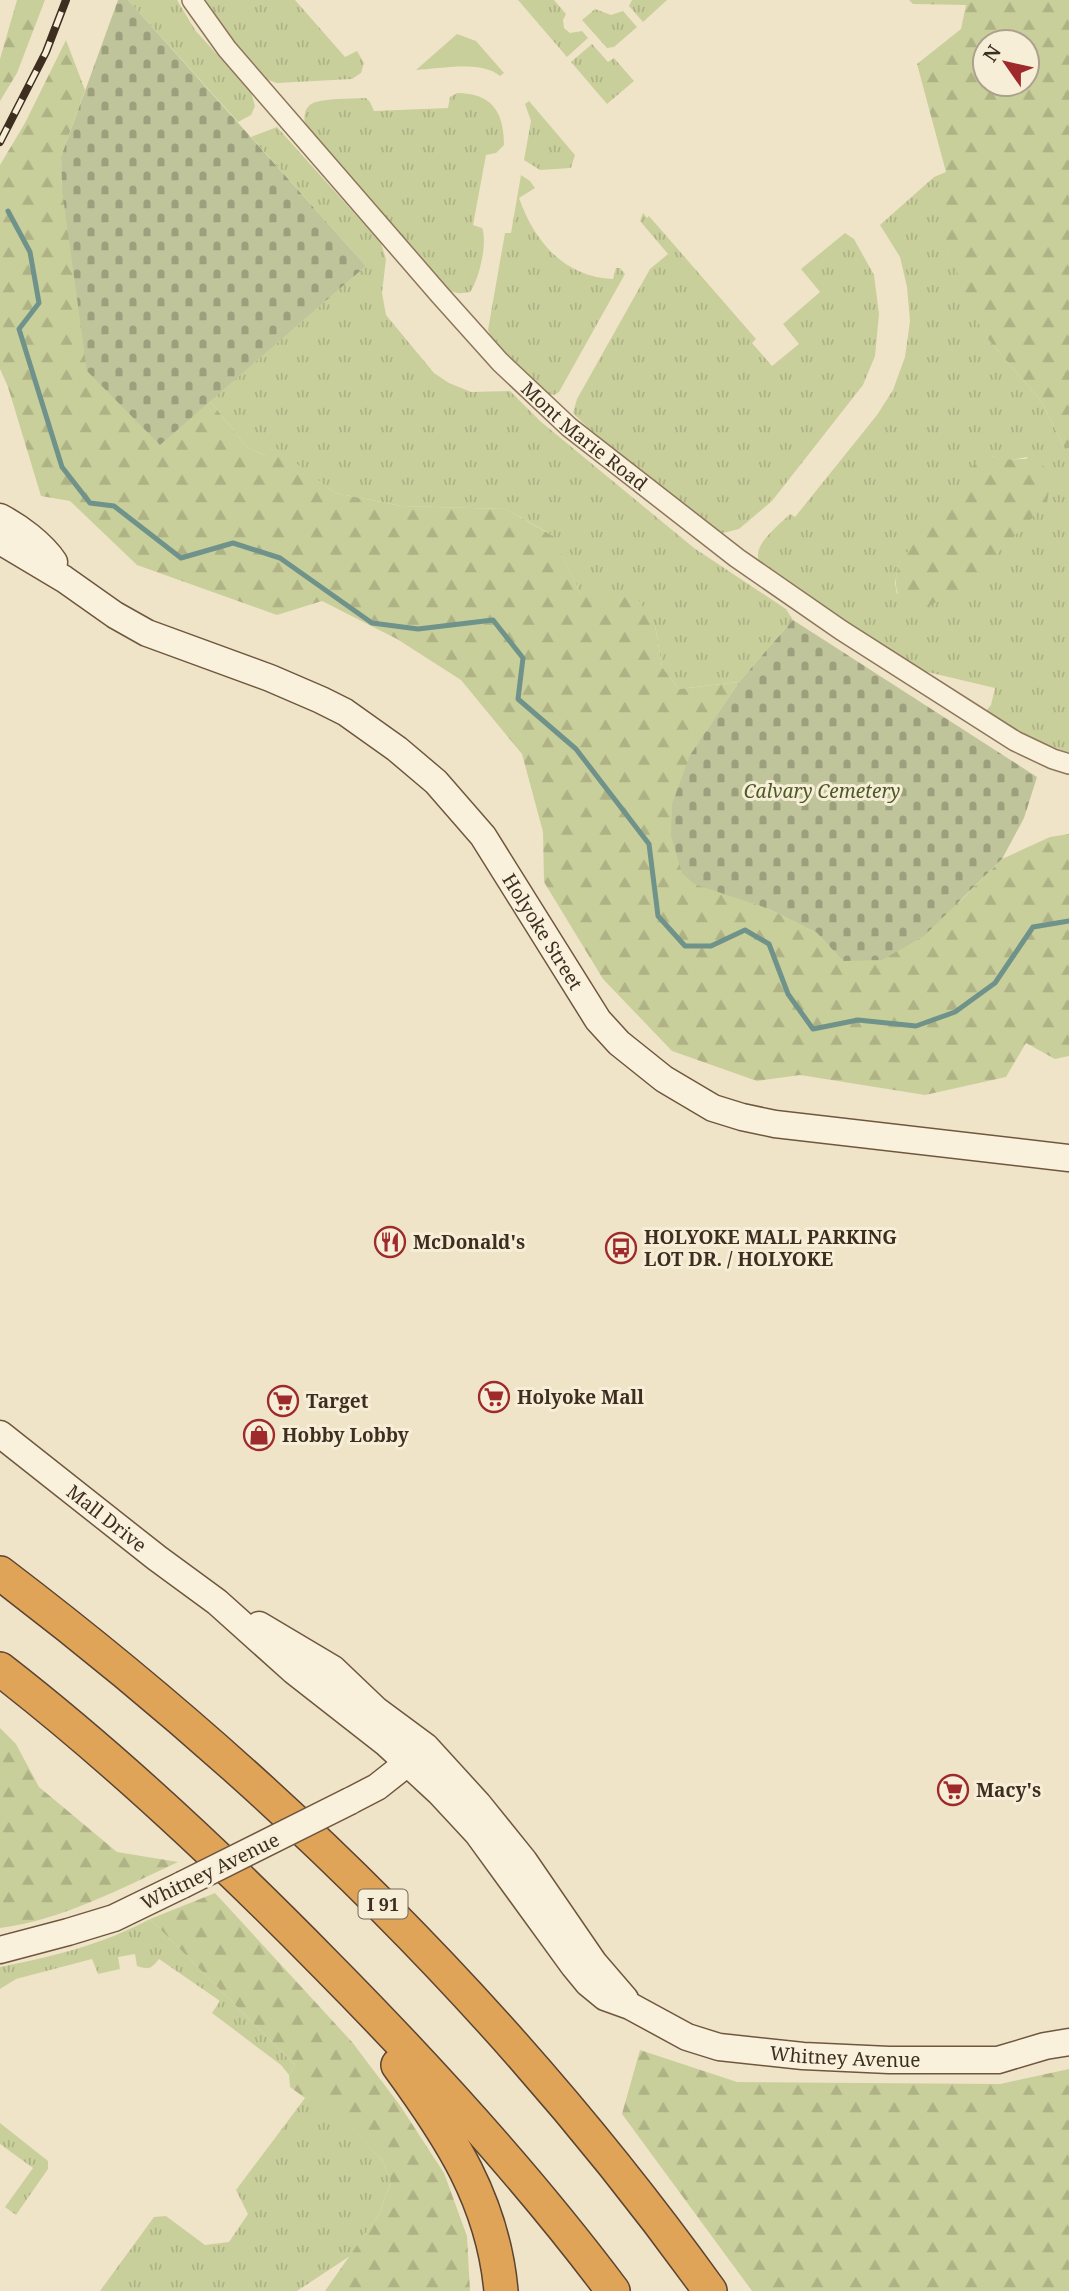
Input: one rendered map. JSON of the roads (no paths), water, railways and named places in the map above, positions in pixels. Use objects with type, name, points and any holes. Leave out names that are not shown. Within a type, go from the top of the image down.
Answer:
[{"type":"highway","name":"I 91","points":[[0,1573],[160,1702],[328,1851],[398,1919],[480,2006],[604,2152],[710,2291]]},
{"type":"highway","points":[[0,1669],[149,1793],[283,1921],[473,2119],[536,2192],[613,2291]]},
{"type":"highway","points":[[283,1921],[377,2035],[457,2151],[473,2181],[487,2219],[495,2248],[501,2291]]},
{"type":"highway","points":[[604,2152],[725,2291]]},
{"type":"street","name":"Mont Marie Road","points":[[192,0],[227,49],[440,295],[506,369],[569,427],[737,558],[841,631],[1015,741],[1069,764]]},
{"type":"street","name":"Holyoke Street","points":[[0,517],[50,555],[64,579]]},
{"type":"street","name":"Holyoke Street","points":[[0,541],[64,579],[114,615],[147,633],[278,681],[345,712],[420,768],[436,782],[483,836],[598,1020],[640,1062],[684,1092],[713,1108],[775,1124],[1069,1158]]},
{"type":"street","name":"Mall Drive","points":[[0,1434],[217,1602],[333,1669],[376,1710],[417,1755]]},
{"type":"street","name":"Whitney Avenue","points":[[0,1950],[114,1918],[377,1787],[417,1755],[478,1804],[524,1861],[594,1963],[630,2006],[687,2037],[719,2047],[803,2056],[889,2060],[998,2060],[1069,2042]]},
{"type":"waterway","points":[[8,211],[30,252],[39,303],[19,329],[62,467],[90,503],[114,506],[181,558],[233,543],[280,558],[372,623],[418,629],[493,620],[523,658],[518,699],[576,749],[649,844],[658,916],[685,946],[711,946],[745,930],[769,944],[788,994],[813,1029],[858,1020],[916,1026],[955,1012],[995,983],[1033,927],[1069,921]]},
{"type":"railway","points":[[0,142],[46,52],[66,0]]},
{"type":"place","name":"McDonald's","points":[[390,1242]]},
{"type":"place","name":"HOLYOKE MALL PARKING LOT DR. / HOLYOKE","points":[[621,1248]]},
{"type":"place","name":"Holyoke Mall","points":[[494,1397]]},
{"type":"place","name":"Target","points":[[283,1401]]},
{"type":"place","name":"Hobby Lobby","points":[[259,1435]]},
{"type":"place","name":"Macy's","points":[[953,1790]]},
{"type":"park label","name":"Calvary Cemetery","points":[[822,791]]}]
